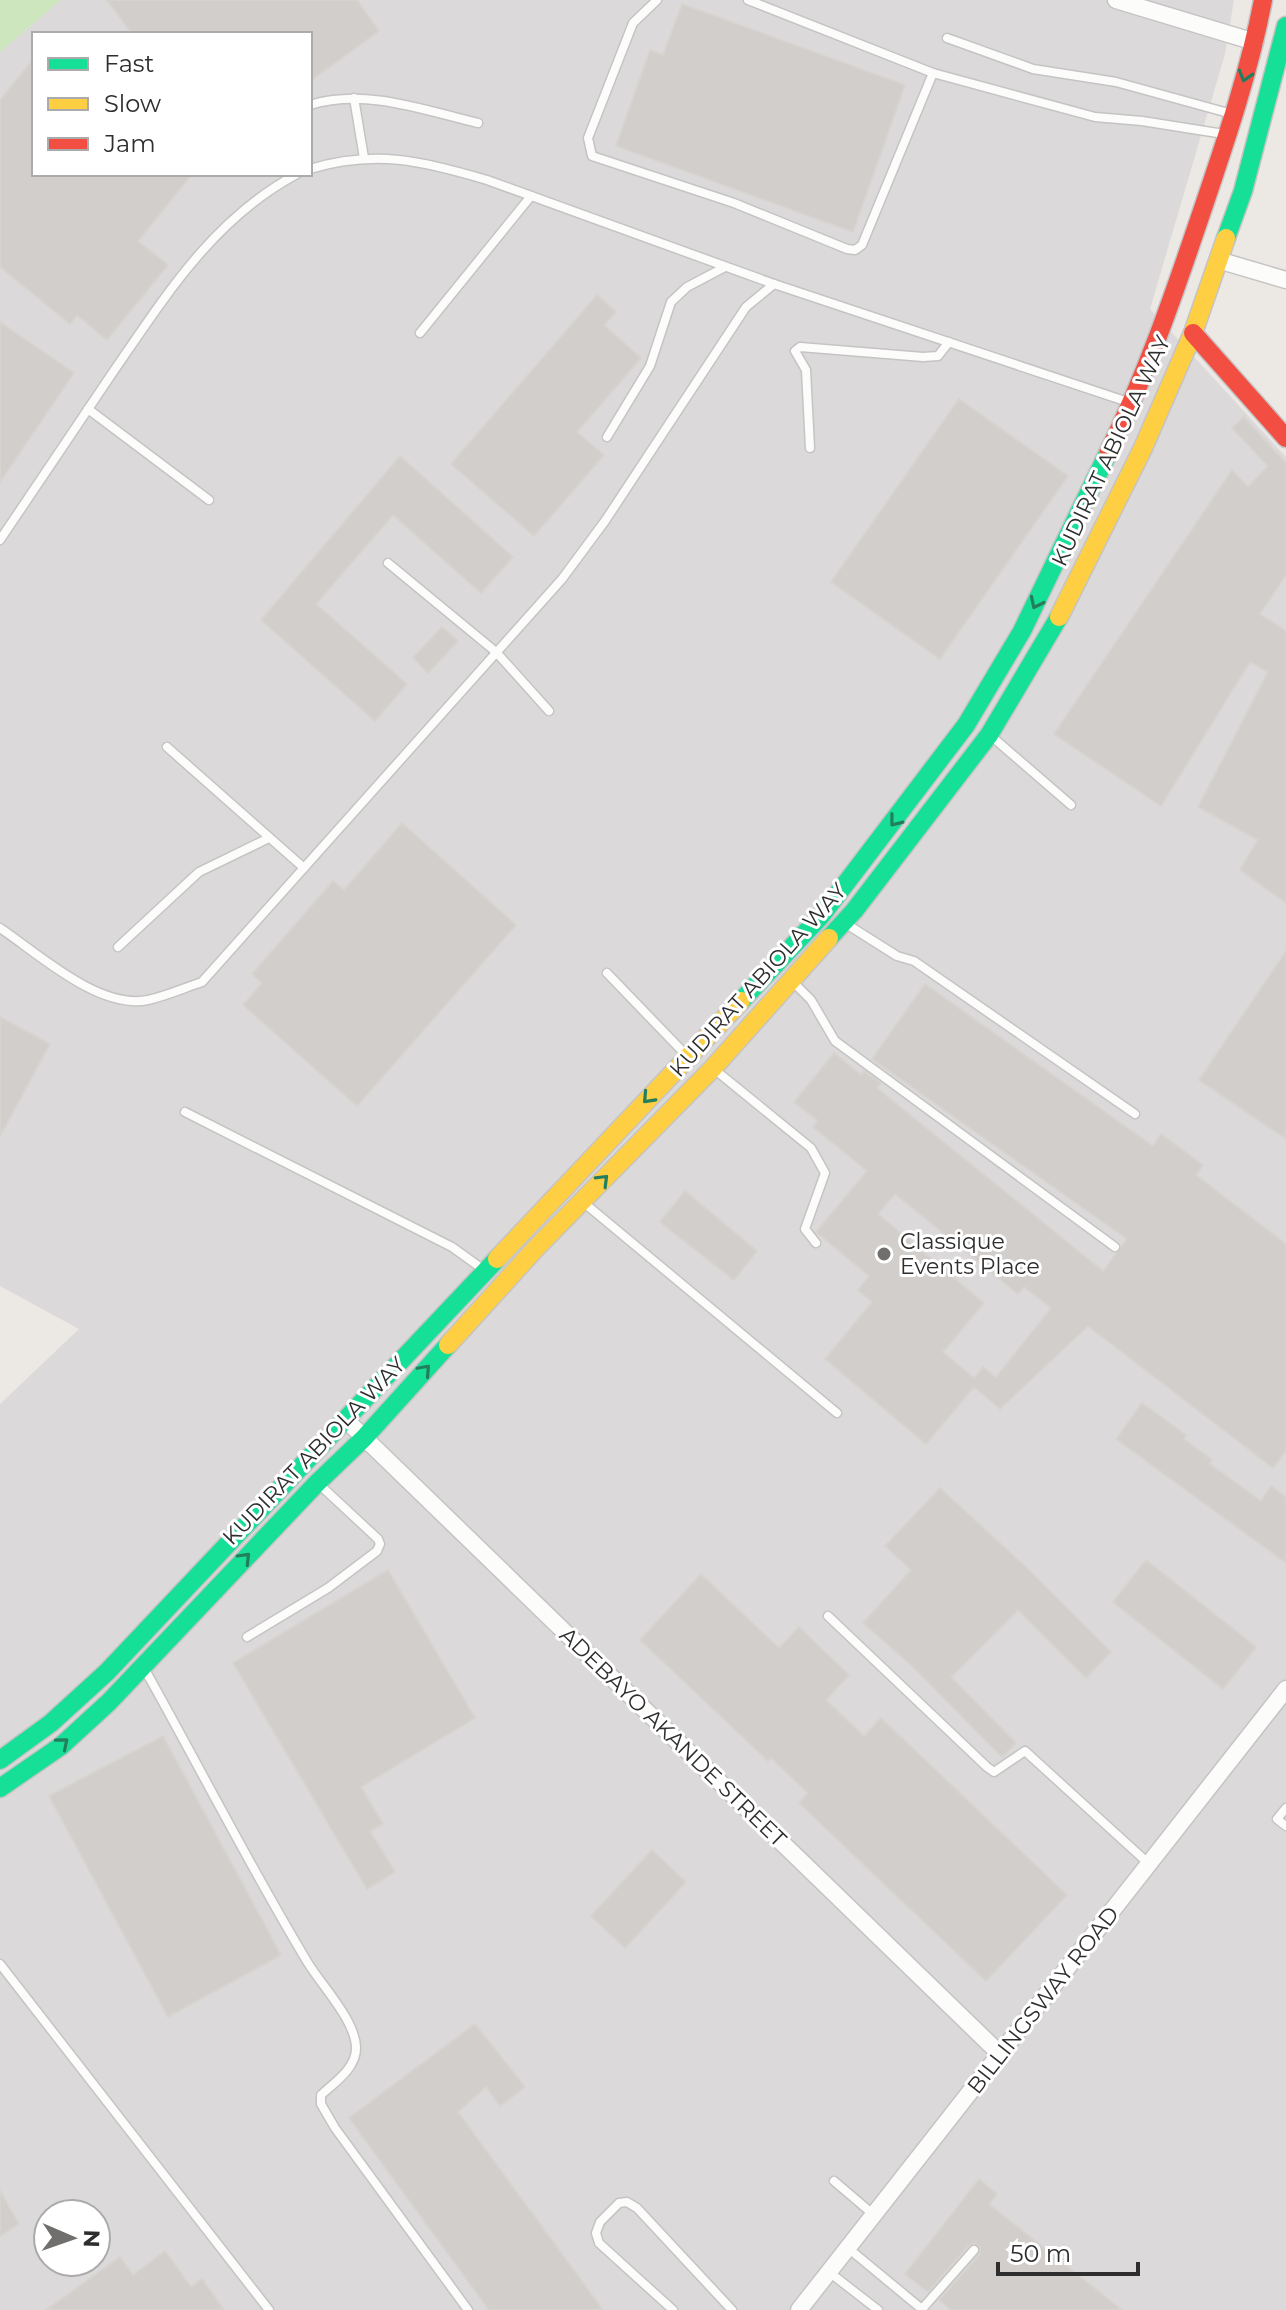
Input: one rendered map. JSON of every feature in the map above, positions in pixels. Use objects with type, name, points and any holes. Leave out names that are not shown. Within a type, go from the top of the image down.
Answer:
[{"type":"main road","name":"KUDIRAT ABIOLA WAY","points":[[0,1760],[51,1723],[107,1672],[821,916],[966,725],[1022,631],[1132,404],[1170,306],[1228,135],[1255,42],[1263,0]]},
{"type":"main road","name":"KUDIRAT ABIOLA WAY","points":[[0,1788],[61,1746],[109,1702],[317,1483],[364,1438],[582,1201],[713,1068],[844,922],[989,735],[1062,612],[1143,448],[1193,333],[1279,88],[1286,26]]},
{"type":"main road","points":[[1193,333],[1286,438]]},
{"type":"street","points":[[1116,0],[1255,42]]},
{"type":"street","points":[[1218,260],[1286,280]]},
{"type":"street","name":"ADEBAYO AKANDE STREET","points":[[345,1419],[1001,2055]]},
{"type":"street","name":"BILLINGSWAY ROAD","points":[[799,2310],[1286,1689]]},
{"type":"lane","points":[[657,0],[633,23],[588,138],[592,156],[734,203],[847,249],[855,250],[862,245],[933,73]]},
{"type":"lane","points":[[748,0],[933,73],[1095,117],[1189,127],[1228,135]]},
{"type":"lane","points":[[947,38],[1033,69],[1116,82],[1234,115]]},
{"type":"lane","points":[[354,98],[364,158]]},
{"type":"lane","points":[[312,105],[354,98],[376,99],[478,123]]},
{"type":"lane","points":[[312,168],[339,160],[364,158],[400,158],[441,166],[774,284],[1132,404]]},
{"type":"lane","points":[[0,540],[177,278],[229,222],[266,190],[293,176]]},
{"type":"lane","points":[[420,333],[531,196]]},
{"type":"lane","points":[[607,437],[650,366],[671,302],[687,287],[725,267]]},
{"type":"lane","points":[[0,928],[89,989],[114,999],[146,1000],[202,982],[562,579],[605,521],[746,307],[774,284]]},
{"type":"lane","points":[[810,448],[806,370],[795,351],[800,347],[923,357],[938,356],[949,342]]},
{"type":"lane","points":[[88,409],[209,500]]},
{"type":"lane","points":[[388,563],[496,652],[549,711]]},
{"type":"lane","points":[[989,735],[1071,805]]},
{"type":"lane","points":[[167,747],[304,868]]},
{"type":"lane","points":[[118,947],[199,872],[269,838]]},
{"type":"lane","points":[[844,922],[897,956],[914,961],[1135,1114]]},
{"type":"lane","points":[[607,973],[688,1057]]},
{"type":"lane","points":[[793,982],[811,1000],[835,1041],[1115,1247]]},
{"type":"lane","points":[[713,1068],[811,1148],[825,1173],[805,1229],[816,1243]]},
{"type":"lane","points":[[185,1112],[452,1247],[484,1270]]},
{"type":"lane","points":[[582,1201],[837,1413]]},
{"type":"lane","points":[[247,1637],[328,1588],[377,1551],[380,1544],[378,1539],[317,1483]]},
{"type":"lane","points":[[828,1616],[987,1767],[994,1772],[1025,1751],[1149,1864]]},
{"type":"lane","points":[[142,1666],[309,1963],[351,2027],[356,2046],[355,2057],[347,2070],[321,2095],[326,2116],[468,2310]]},
{"type":"lane","points":[[1286,1808],[1277,1819],[1286,1826]]},
{"type":"lane","points":[[0,1964],[269,2310]]},
{"type":"lane","points":[[834,2181],[874,2215]]},
{"type":"lane","points":[[673,2310],[599,2243],[596,2233],[600,2222],[619,2203],[627,2202],[637,2208],[732,2310]]},
{"type":"lane","points":[[848,2248],[922,2309],[974,2250]]},
{"type":"lane","points":[[829,2272],[878,2310]]},
{"type":"shaded area","points":[[61,0],[1234,0],[1225,54],[1150,309],[1286,457],[1286,2310],[0,2310],[0,1404],[79,1329],[0,1286],[0,52]]},
{"type":"green space","points":[[0,0],[61,0],[0,52]]},
{"type":"building","points":[[107,0],[357,0],[379,31],[312,80],[312,32],[131,32]]},
{"type":"building","points":[[682,4],[905,85],[853,232],[616,146],[650,50],[663,55]]},
{"type":"building","points":[[32,60],[32,176],[190,176],[138,241],[168,265],[107,340],[77,315],[70,324],[0,267],[0,100]]},
{"type":"building","points":[[597,295],[616,312],[604,325],[641,358],[577,432],[604,455],[534,536],[451,464]]},
{"type":"building","points":[[0,322],[74,373],[0,482]]},
{"type":"building","points":[[959,399],[1068,476],[940,659],[831,582]]},
{"type":"building","points":[[1244,417],[1286,463],[1286,575],[1260,614],[1286,631],[1286,903],[1240,870],[1258,840],[1198,807],[1268,672],[1250,662],[1161,806],[1054,734],[1232,470],[1248,487],[1268,466],[1232,428]]},
{"type":"building","points":[[400,456],[513,557],[481,593],[393,515],[316,604],[407,684],[375,721],[261,620]]},
{"type":"building","points":[[442,627],[458,641],[428,673],[413,658]]},
{"type":"building","points":[[402,823],[516,925],[357,1106],[243,1005],[262,983],[252,974],[333,881],[344,890]]},
{"type":"building","points":[[1286,951],[1286,1139],[1199,1080]]},
{"type":"building","points":[[925,984],[1153,1146],[1161,1134],[1203,1165],[1196,1175],[1286,1244],[1286,1451],[1273,1468],[1088,1326],[1000,1409],[974,1387],[926,1444],[825,1359],[872,1302],[858,1290],[869,1276],[816,1232],[867,1171],[813,1127],[818,1121],[794,1102],[834,1053],[861,1075],[864,1071],[881,1083],[877,1088],[1103,1271],[1127,1239],[872,1059]],"holes":[[[895,1194],[1018,1294],[1024,1287],[1051,1308],[996,1377],[983,1367],[974,1378],[943,1352],[984,1303],[878,1214]]]},
{"type":"building","points":[[0,1017],[50,1044],[0,1136]]},
{"type":"building","points":[[685,1191],[757,1251],[734,1280],[660,1222]]},
{"type":"building","points":[[1142,1403],[1186,1435],[1184,1439],[1212,1460],[1210,1464],[1261,1501],[1271,1486],[1286,1497],[1286,1563],[1116,1439]]},
{"type":"building","points":[[940,1488],[1026,1567],[1111,1652],[1086,1678],[1018,1610],[951,1677],[1016,1743],[1002,1757],[912,1666],[863,1623],[911,1570],[885,1546]]},
{"type":"building","points":[[1146,1560],[1256,1647],[1223,1689],[1113,1602]]},
{"type":"building","points":[[388,1570],[475,1718],[361,1787],[383,1824],[370,1831],[395,1872],[367,1889],[233,1663]]},
{"type":"building","points":[[701,1574],[779,1648],[799,1627],[849,1675],[826,1700],[864,1736],[881,1718],[1067,1895],[986,1981],[799,1803],[808,1793],[771,1758],[768,1761],[640,1640]]},
{"type":"building","points":[[163,1736],[281,1955],[168,2017],[49,1796]]},
{"type":"building","points":[[652,1850],[686,1882],[625,1948],[591,1916]]},
{"type":"building","points":[[475,2024],[525,2087],[500,2106],[486,2087],[458,2112],[603,2310],[489,2310],[349,2118]]},
{"type":"building","points":[[979,2179],[997,2194],[989,2204],[1122,2310],[951,2310],[939,2300],[980,2254],[980,2247],[975,2243],[969,2245],[928,2292],[905,2274]]},
{"type":"building","points":[[0,2191],[19,2224],[0,2236]]},
{"type":"building","points":[[165,2251],[191,2287],[202,2279],[224,2310],[46,2310],[91,2278],[112,2278],[112,2263],[120,2257],[133,2275]]},
{"type":"traffic: fast","points":[[1226,238],[1243,191],[1286,26]]},
{"type":"traffic: fast","points":[[741,1001],[821,916],[966,725],[1022,631],[1109,451]]},
{"type":"traffic: fast","points":[[829,938],[854,911],[989,735],[1059,617]]},
{"type":"traffic: fast","points":[[0,1760],[51,1723],[107,1672],[497,1259]]},
{"type":"traffic: fast","points":[[0,1788],[61,1746],[109,1702],[317,1483],[364,1438],[448,1345]]},
{"type":"traffic: slow","points":[[1059,617],[1143,448],[1193,333],[1226,238]]},
{"type":"traffic: slow","points":[[448,1345],[536,1248],[713,1068],[829,938]]},
{"type":"traffic: slow","points":[[497,1259],[741,1001]]},
{"type":"traffic: jam","points":[[1109,451],[1147,365],[1190,247],[1235,110],[1263,0]]},
{"type":"traffic: jam","points":[[1193,333],[1286,438]]},
{"type":"place","name":"Classique Events Place","points":[[884,1254]]}]
